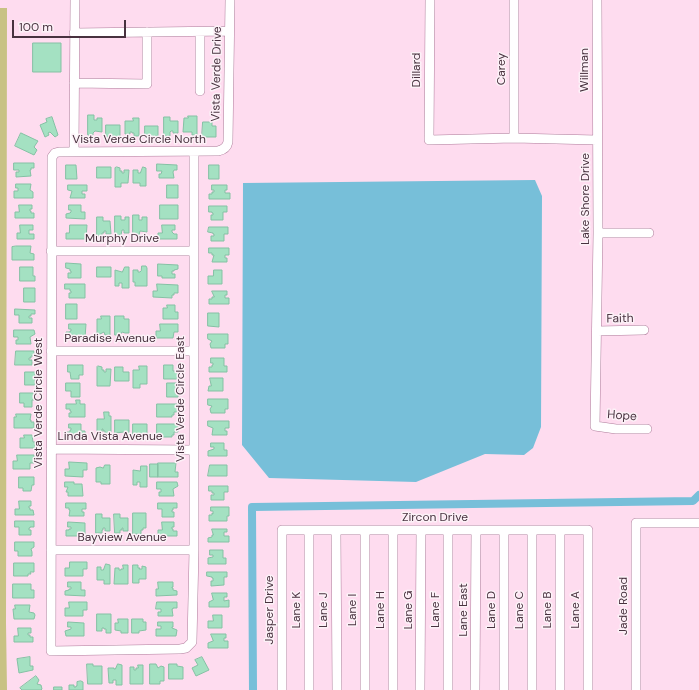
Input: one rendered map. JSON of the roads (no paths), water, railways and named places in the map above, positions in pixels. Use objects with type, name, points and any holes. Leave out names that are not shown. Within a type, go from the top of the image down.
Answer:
[{"type":"street","points":[[74,0],[74,152]]},
{"type":"street","name":"Vista Verde Drive","points":[[225,148],[228,142],[230,0]]},
{"type":"street","name":"Dillard","points":[[429,140],[430,0]]},
{"type":"street","name":"Carey","points":[[514,0],[514,138]]},
{"type":"street","name":"Willman","points":[[597,0],[597,140]]},
{"type":"street","points":[[74,83],[147,84],[147,32]]},
{"type":"street","points":[[200,32],[200,91]]},
{"type":"street","points":[[74,33],[229,32]]},
{"type":"street","name":"Lake Shore Drive","points":[[429,140],[514,138],[597,140],[598,233],[595,426]]},
{"type":"street","name":"Vista Verde Circle North","points":[[53,155],[59,152],[194,152],[218,151],[225,148]]},
{"type":"street","name":"Vista Verde Circle East","points":[[51,652],[180,649],[190,645],[193,638],[194,152]]},
{"type":"street","name":"Vista Verde Circle West","points":[[51,652],[51,161],[53,155]]},
{"type":"street","points":[[598,233],[649,233]]},
{"type":"street","name":"Murphy Drive","points":[[51,251],[193,251]]},
{"type":"street","name":"Faith","points":[[597,331],[644,330]]},
{"type":"street","name":"Paradise Avenue","points":[[51,351],[193,351]]},
{"type":"street","name":"Hope","points":[[595,426],[616,429],[647,429]]},
{"type":"street","name":"Linda Vista Avenue","points":[[51,449],[194,450]]},
{"type":"street","name":"Jade Road","points":[[636,690],[636,523],[699,523]]},
{"type":"street","name":"Zircon Drive","points":[[282,530],[588,530]]},
{"type":"street","name":"Jasper Drive","points":[[282,530],[282,690]]},
{"type":"street","name":"Lane K","points":[[309,530],[309,690]]},
{"type":"street","name":"Lane J","points":[[336,530],[337,690]]},
{"type":"street","name":"Lane I","points":[[365,530],[365,690]]},
{"type":"street","name":"Lane H","points":[[393,530],[393,690]]},
{"type":"street","name":"Lane G","points":[[420,690],[421,530]]},
{"type":"street","name":"Lane F","points":[[448,530],[448,690]]},
{"type":"street","name":"Lane East","points":[[475,690],[476,530]]},
{"type":"street","name":"Lane D","points":[[504,530],[504,690]]},
{"type":"street","name":"Lane C","points":[[532,530],[532,690]]},
{"type":"street","name":"Lane B","points":[[560,530],[560,690]]},
{"type":"street","name":"Lane A","points":[[588,530],[588,690]]},
{"type":"street","name":"Bayview Avenue","points":[[51,550],[194,550]]},
{"type":"water","points":[[535,180],[542,196],[541,427],[533,448],[524,455],[485,454],[416,482],[269,478],[242,445],[243,183]]},
{"type":"waterway","points":[[253,690],[252,507],[693,501],[699,495]]}]
